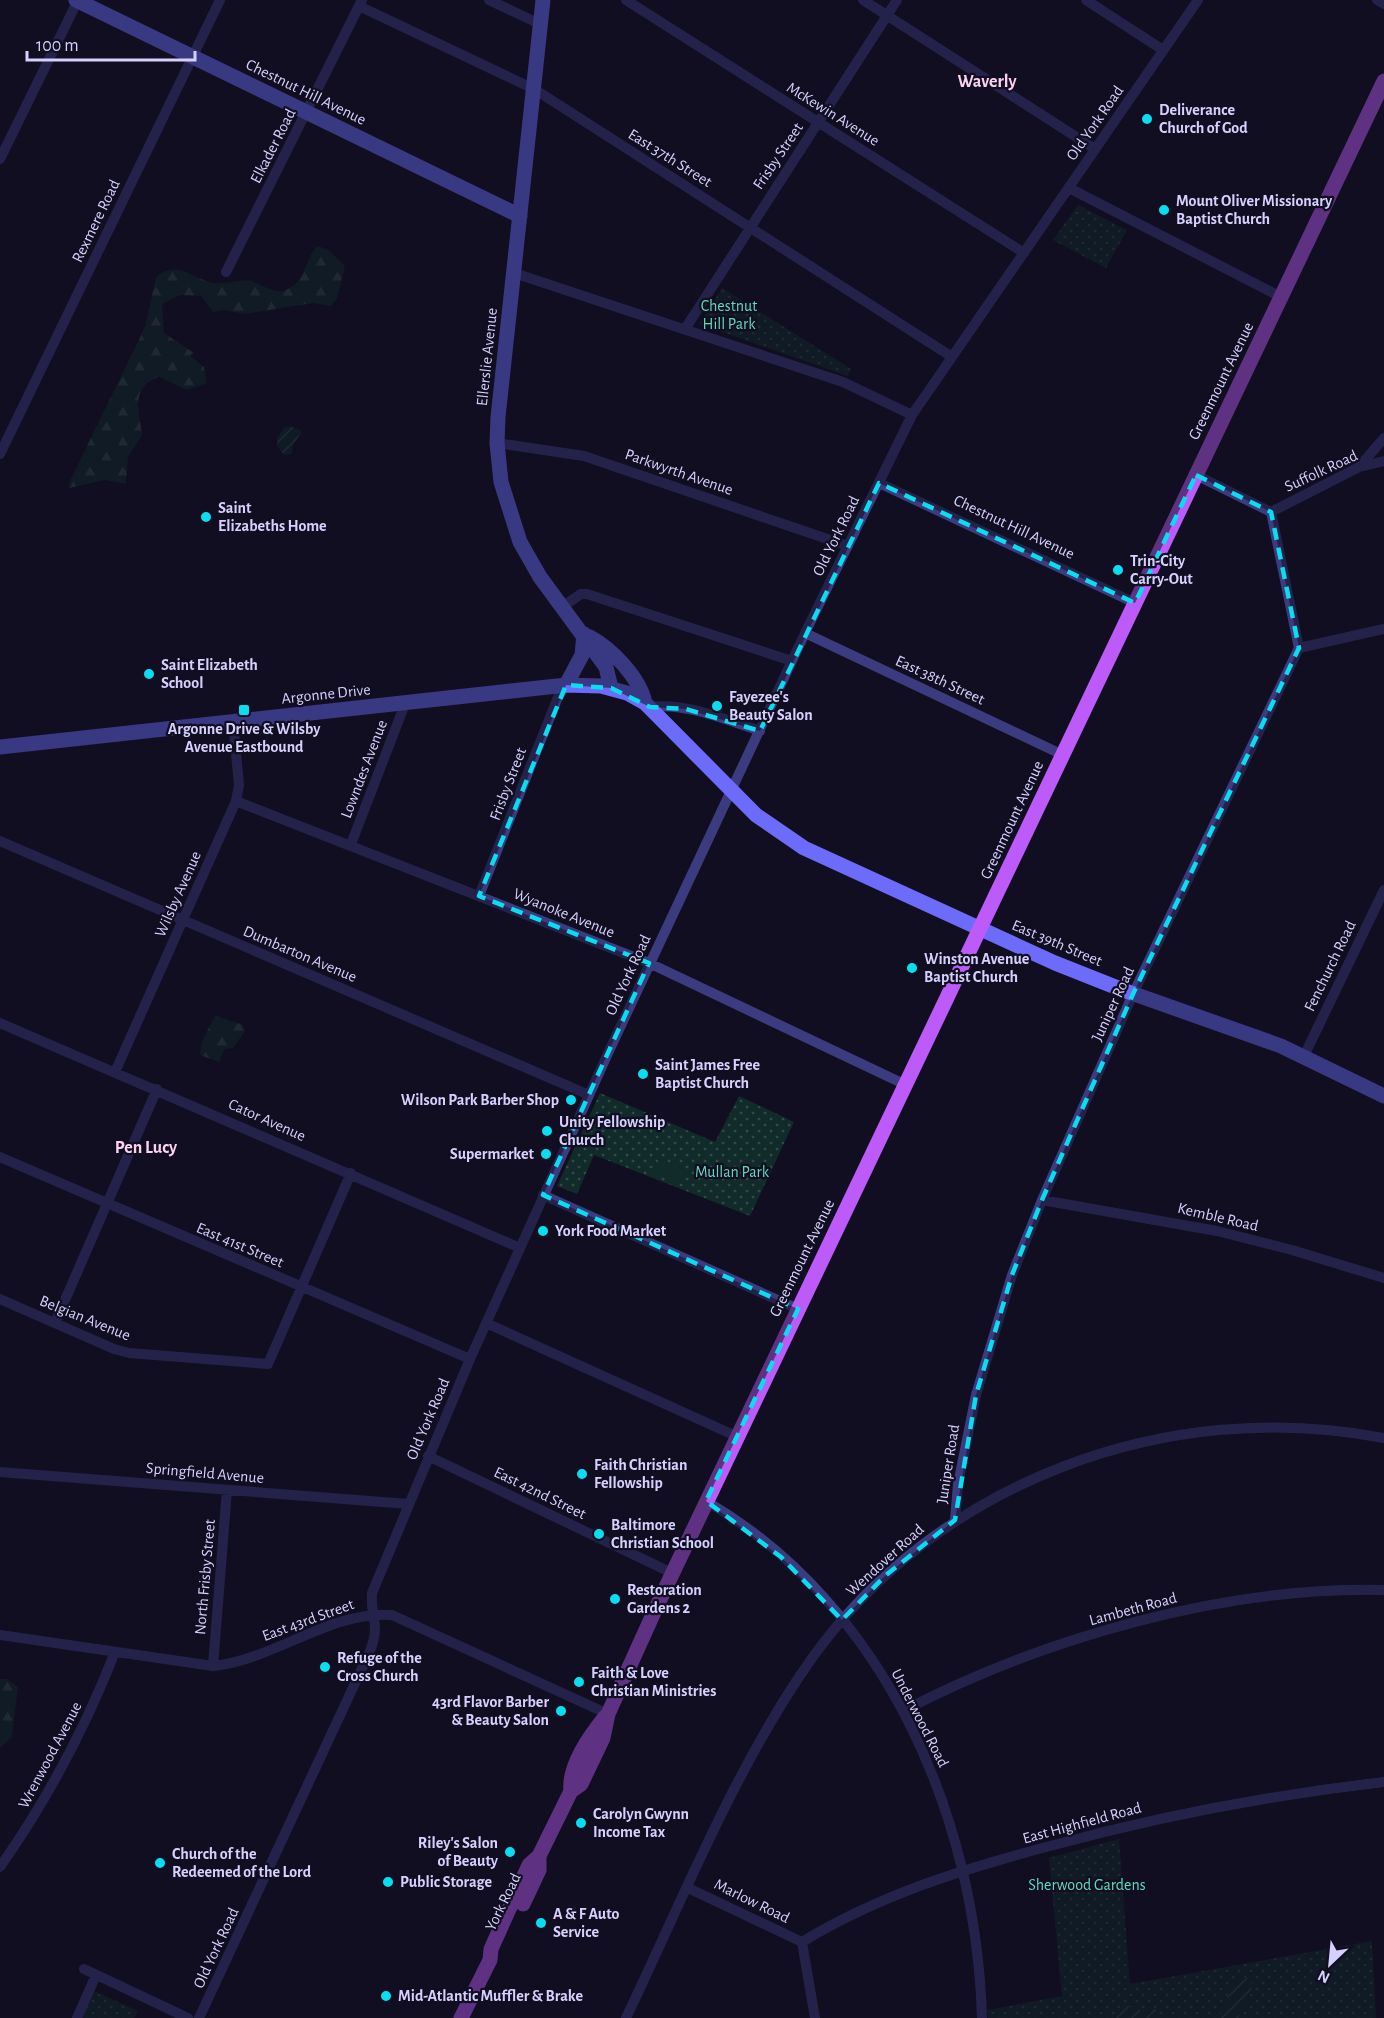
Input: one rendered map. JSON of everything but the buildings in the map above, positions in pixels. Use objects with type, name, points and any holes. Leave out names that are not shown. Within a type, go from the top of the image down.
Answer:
[{"type":"main road","name":"Chestnut Hill Avenue","points":[[77,0],[520,216]]},
{"type":"main road","name":"Ellerslie Avenue","points":[[543,0],[497,443],[501,482],[513,524],[529,559],[609,672],[611,688]]},
{"type":"main road","name":"Greenmount Avenue","points":[[672,1573],[1384,81]]},
{"type":"main road","points":[[566,685],[582,655],[584,634],[600,643],[635,679],[648,705],[733,791]]},
{"type":"main road","name":"Argonne Drive","points":[[0,747],[566,685],[591,684],[611,688],[648,705]]},
{"type":"main road","name":"East 39th Street","points":[[733,791],[765,822],[790,840],[980,929],[1133,994],[1304,1056],[1384,1096]]},
{"type":"main road","name":"York Road","points":[[462,2018],[490,1960],[491,1948],[530,1865],[539,1856],[571,1791],[569,1779],[593,1733],[608,1714],[672,1573]]},
{"type":"street","points":[[0,159],[77,0]]},
{"type":"street","name":"Rexmere Road","points":[[0,454],[220,0]]},
{"type":"street","points":[[489,0],[540,24]]},
{"type":"street","name":"McKewin Avenue","points":[[626,0],[1024,254]]},
{"type":"street","points":[[863,0],[1095,149]]},
{"type":"street","name":"Frisby Street","points":[[685,329],[897,0]]},
{"type":"street","points":[[1086,0],[1163,50]]},
{"type":"street","name":"Old York Road","points":[[199,2018],[370,1651],[376,1631],[372,1593],[470,1359],[589,1095],[733,791],[804,633],[912,415],[1198,0]]},
{"type":"street","points":[[1377,0],[1384,3]]},
{"type":"street","name":"East 37th Street","points":[[361,3],[534,89],[952,357]]},
{"type":"street","name":"Elkader Road","points":[[226,272],[361,3]]},
{"type":"street","points":[[1069,188],[1281,297]]},
{"type":"street","points":[[514,273],[855,387],[912,415]]},
{"type":"street","points":[[1359,467],[1384,438]]},
{"type":"street","name":"Parkwyrth Avenue","points":[[497,443],[584,456],[848,546]]},
{"type":"street","name":"Suffolk Road","points":[[1271,512],[1359,467],[1384,461]]},
{"type":"street","points":[[1196,476],[1271,512],[1299,648],[1384,629]]},
{"type":"street","name":"Chestnut Hill Avenue","points":[[879,483],[1135,603]]},
{"type":"street","points":[[562,607],[581,594],[587,594],[792,661]]},
{"type":"street","name":"East 38th Street","points":[[804,633],[1063,755]]},
{"type":"street","name":"Juniper Road","points":[[955,1520],[958,1484],[976,1395],[1012,1275],[1042,1200],[1133,994],[1299,648]]},
{"type":"street","name":"Frisby Street","points":[[479,896],[558,697],[566,685]]},
{"type":"street","name":"Lowndes Avenue","points":[[351,844],[405,704]]},
{"type":"street","points":[[648,705],[686,709],[760,730]]},
{"type":"street","name":"Wilsby Avenue","points":[[116,1072],[236,801],[239,785],[232,722]]},
{"type":"street","name":"Wyanoke Avenue","points":[[236,801],[351,844],[650,963],[906,1085]]},
{"type":"street","name":"Dumbarton Avenue","points":[[0,841],[589,1095]]},
{"type":"street","name":"Fenchurch Road","points":[[1304,1056],[1384,890]]},
{"type":"street","name":"Cator Avenue","points":[[0,1023],[158,1089],[520,1248]]},
{"type":"street","points":[[55,1323],[158,1089]]},
{"type":"street","name":"East 41st Street","points":[[0,1157],[470,1359]]},
{"type":"street","points":[[300,1287],[351,1173]]},
{"type":"street","points":[[543,1195],[798,1309]]},
{"type":"street","name":"Kemble Road","points":[[1042,1200],[1217,1231],[1292,1250],[1384,1278]]},
{"type":"street","name":"Belgian Avenue","points":[[0,1299],[114,1349],[129,1353],[268,1364],[300,1287]]},
{"type":"street","points":[[486,1323],[738,1437]]},
{"type":"street","name":"Wendover Road","points":[[626,2018],[688,1888],[771,1724],[812,1659],[842,1620],[885,1576],[955,1520],[1020,1485],[1074,1462],[1132,1445],[1186,1433],[1280,1427],[1336,1431],[1384,1438]]},
{"type":"street","name":"East 42nd Street","points":[[428,1456],[672,1573]]},
{"type":"street","name":"Springfield Avenue","points":[[0,1472],[408,1504]]},
{"type":"street","name":"North Frisby Street","points":[[213,1666],[227,1490]]},
{"type":"street","name":"Underwood Road","points":[[706,1501],[723,1511],[774,1551],[842,1620],[879,1670],[903,1711],[935,1778],[963,1870],[976,1946],[982,2018]]},
{"type":"street","name":"Lambeth Road","points":[[903,1711],[966,1680],[1132,1623],[1182,1611],[1274,1597],[1343,1590],[1384,1590]]},
{"type":"street","name":"East 43rd Street","points":[[0,1635],[213,1666],[242,1660],[361,1616],[392,1615],[608,1714]]},
{"type":"street","name":"Wrenwood Avenue","points":[[0,1867],[61,1770],[98,1695],[115,1652]]},
{"type":"street","name":"East Highfield Road","points":[[802,1942],[891,1896],[963,1870],[1168,1816],[1274,1796],[1384,1782]]},
{"type":"street","name":"Marlow Road","points":[[688,1888],[802,1942]]},
{"type":"street","points":[[802,1942],[815,2018]]},
{"type":"street","points":[[84,1969],[188,2018]]},
{"type":"street","points":[[77,2018],[96,1975]]},
{"type":"highlighted area","points":[[1196,475],[1271,512],[1299,648],[1133,994],[1042,1200],[1012,1275],[976,1395],[955,1520],[885,1576],[842,1620],[781,1557],[706,1501],[798,1309],[543,1195],[649,963],[479,896],[566,685],[611,688],[650,707],[686,709],[760,731],[879,483],[1135,603]]},
{"type":"green space","points":[[1078,205],[1127,230],[1106,268],[1053,240]]},
{"type":"green space","points":[[317,246],[327,249],[345,266],[337,298],[331,306],[313,303],[245,314],[224,310],[213,312],[201,296],[180,295],[162,304],[164,333],[194,353],[190,355],[204,367],[207,383],[187,390],[159,377],[150,381],[143,387],[138,401],[142,435],[128,457],[126,484],[105,480],[69,488],[69,483],[145,327],[156,277],[165,272],[180,270],[215,283],[252,281],[273,290],[282,291],[293,286],[302,276]]},
{"type":"green space","name":"Chestnut Hill Park","points":[[722,288],[851,369],[848,376],[699,324]]},
{"type":"green space","points":[[290,426],[302,431],[293,446],[292,454],[284,455],[277,446],[277,438],[284,428]]},
{"type":"green space","points":[[215,1015],[243,1025],[245,1031],[233,1048],[224,1049],[219,1062],[200,1055],[201,1044]]},
{"type":"green space","name":"Mullan Park","points":[[600,1093],[715,1142],[739,1096],[794,1122],[750,1216],[594,1155],[577,1194],[557,1186]]},
{"type":"green space","points":[[659,1159],[686,1170],[680,1184],[653,1173]]},
{"type":"green space","points":[[0,1679],[7,1679],[18,1687],[12,1737],[0,1748]]},
{"type":"green space","name":"Sherwood Gardens","points":[[1119,1839],[1130,1984],[1372,1941],[1376,2018],[988,2018],[987,2010],[1062,1996],[1049,1858]]},
{"type":"green space","points":[[1239,1974],[1251,1980],[1248,2000],[1238,2018],[1217,2018],[1228,2003],[1227,1986]]},
{"type":"green space","points":[[94,1991],[138,2011],[134,2018],[82,2018]]},
{"type":"green space","points":[[1125,2004],[1142,2011],[1153,2007],[1162,2018],[1113,2018],[1121,2005]]},
{"type":"place","name":"Deliverance Church of God","points":[[1147,119]]},
{"type":"place","name":"Mount Oliver Missionary Baptist Church","points":[[1164,210]]},
{"type":"place","name":"Saint Elizabeths Home","points":[[206,517]]},
{"type":"place","name":"Trin-City Carry-Out","points":[[1118,570]]},
{"type":"place","name":"Saint Elizabeth School","points":[[149,674]]},
{"type":"place","name":"Fayezee's Beauty Salon","points":[[717,706]]},
{"type":"place","name":"Argonne Drive & Wilsby Avenue Eastbound","points":[[244,710]]},
{"type":"place","name":"Winston Avenue Baptist Church","points":[[912,968]]},
{"type":"place","name":"Saint James Free Baptist Church","points":[[643,1074]]},
{"type":"place","name":"Wilson Park Barber Shop","points":[[571,1100]]},
{"type":"place","name":"Unity Fellowship Church","points":[[547,1131]]},
{"type":"place","name":"Supermarket","points":[[546,1154]]},
{"type":"place","name":"York Food Market","points":[[543,1231]]},
{"type":"place","name":"Faith Christian Fellowship","points":[[582,1474]]},
{"type":"place","name":"Baltimore Christian School","points":[[599,1534]]},
{"type":"place","name":"Restoration Gardens 2","points":[[615,1599]]},
{"type":"place","name":"Refuge of the Cross Church","points":[[325,1667]]},
{"type":"place","name":"Faith & Love Christian Ministries","points":[[579,1682]]},
{"type":"place","name":"43rd Flavor Barber & Beauty Salon","points":[[561,1711]]},
{"type":"place","name":"Carolyn Gwynn Income Tax","points":[[581,1823]]},
{"type":"place","name":"Riley's Salon of Beauty","points":[[510,1852]]},
{"type":"place","name":"Church of the Redeemed of the Lord","points":[[160,1863]]},
{"type":"place","name":"Public Storage","points":[[388,1882]]},
{"type":"place","name":"A & F Auto Service","points":[[541,1923]]},
{"type":"place","name":"Mid-Atlantic Muffler & Brake","points":[[386,1996]]},
{"type":"district","name":"Waverly","points":[[987,82]]},
{"type":"district","name":"Pen Lucy","points":[[146,1148]]}]
